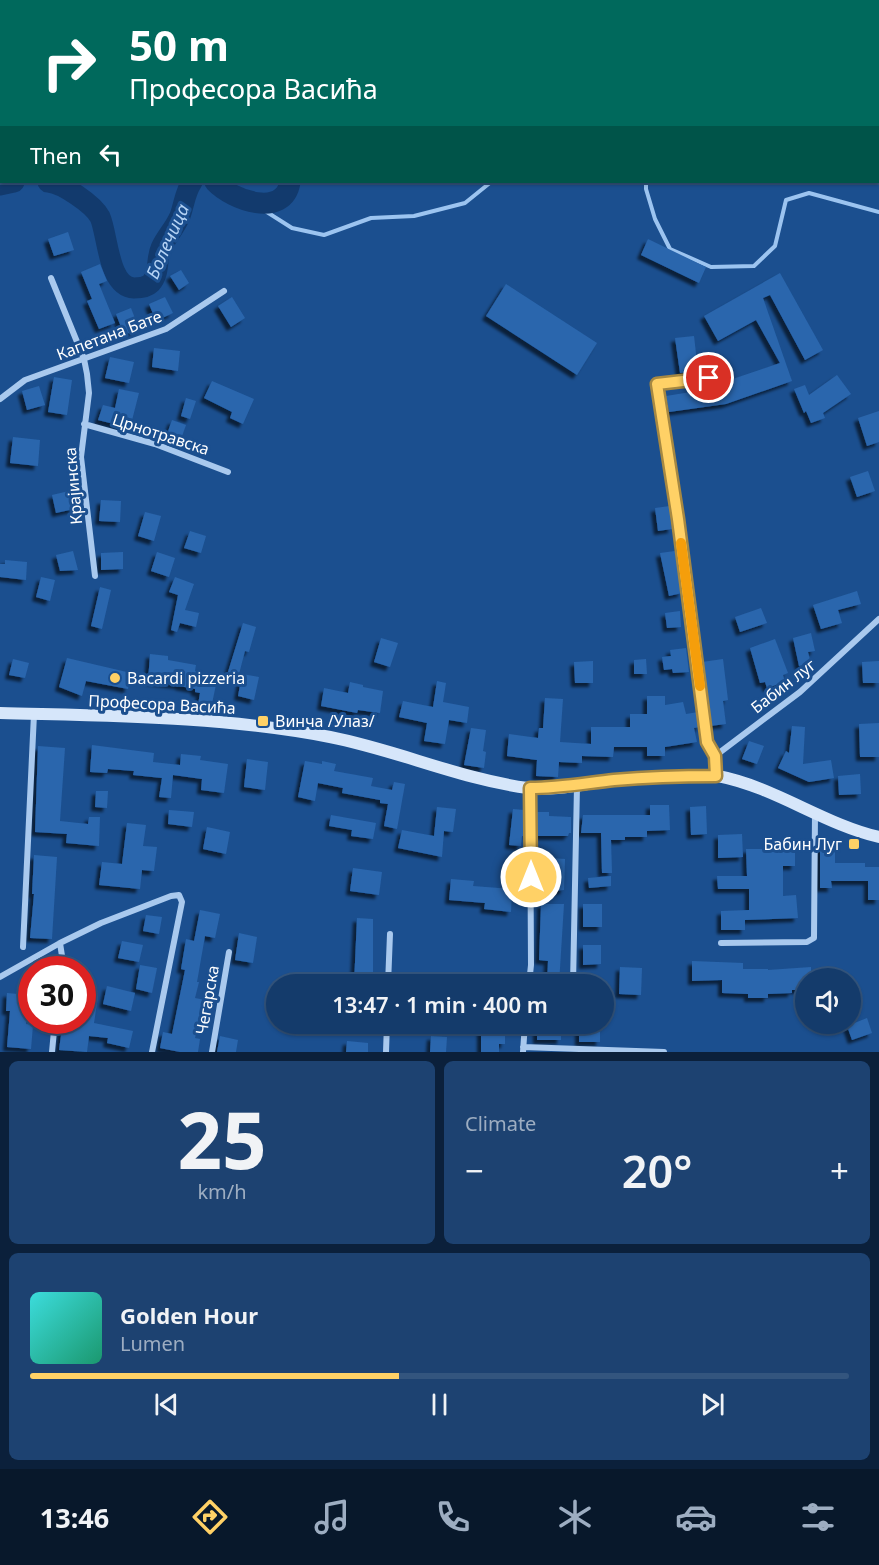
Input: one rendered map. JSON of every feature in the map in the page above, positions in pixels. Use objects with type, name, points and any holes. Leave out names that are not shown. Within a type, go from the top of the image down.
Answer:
[{"type":"street","name":"Крајинска","points":[[51,278],[84,359],[87,374],[88,393],[81,457],[96,576]]},
{"type":"street","name":"Капетана Бате","points":[[0,399],[25,380],[166,329],[224,291]]},
{"type":"street","points":[[709,378],[657,384],[678,519],[707,742],[715,756],[716,776]]},
{"type":"street","name":"Црнотравска","points":[[84,424],[155,444],[228,472]]},
{"type":"street","name":"Бабин луг","points":[[715,756],[800,692],[879,619]]},
{"type":"street","name":"Професора Васића","points":[[0,713],[196,721],[296,731],[365,745],[472,778],[530,788],[577,786],[644,778],[716,776],[763,789],[814,813],[860,832],[879,837]]},
{"type":"street","points":[[23,947],[33,714]]},
{"type":"street","points":[[573,974],[577,786]]},
{"type":"street","points":[[530,788],[530,974]]},
{"type":"street","points":[[721,942],[807,942],[814,938],[814,813]]},
{"type":"street","points":[[0,977],[101,923],[179,895],[182,902],[152,1052]]},
{"type":"street","points":[[388,974],[390,934]]},
{"type":"street","points":[[60,943],[62,956]]},
{"type":"street","name":"Чегарска","points":[[212,1052],[230,952]]},
{"type":"street","points":[[52,1052],[54,1034]]},
{"type":"street","points":[[386,1052],[387,1034]]},
{"type":"street","points":[[524,1034],[523,1049],[664,1052]]},
{"type":"building","points":[[68,232],[74,250],[54,256],[48,239]]},
{"type":"building","points":[[648,239],[706,267],[699,283],[641,255]]},
{"type":"building","points":[[100,264],[107,281],[99,284],[115,323],[99,329],[87,301],[92,299],[81,272]]},
{"type":"building","points":[[181,270],[189,283],[179,290],[170,276]]},
{"type":"building","points":[[780,273],[823,350],[805,360],[770,295],[763,298],[792,381],[726,404],[669,412],[666,396],[716,388],[715,385],[780,363],[756,320],[718,341],[704,316]]},
{"type":"building","points":[[506,284],[597,343],[577,375],[486,316]]},
{"type":"building","points":[[165,297],[173,313],[156,321],[149,304]]},
{"type":"building","points":[[232,297],[245,318],[231,327],[218,306]]},
{"type":"building","points":[[131,308],[139,329],[124,335],[116,314]]},
{"type":"building","points":[[694,336],[698,371],[680,373],[675,338]]},
{"type":"building","points":[[154,348],[180,351],[178,371],[152,367]]},
{"type":"building","points":[[110,357],[134,362],[129,383],[105,378]]},
{"type":"building","points":[[837,375],[851,394],[823,413],[825,418],[811,423],[794,389],[805,385],[809,395]]},
{"type":"building","points":[[54,377],[72,380],[67,415],[48,412]]},
{"type":"building","points":[[212,381],[254,399],[243,424],[230,418],[232,412],[204,398]]},
{"type":"building","points":[[39,386],[45,405],[27,410],[22,391]]},
{"type":"building","points":[[119,389],[139,393],[130,428],[98,420],[103,405],[115,408]]},
{"type":"building","points":[[186,398],[196,401],[190,419],[181,416]]},
{"type":"building","points":[[879,411],[879,442],[867,446],[858,418]]},
{"type":"building","points":[[172,420],[186,425],[181,439],[167,434]]},
{"type":"building","points":[[13,437],[40,440],[38,466],[10,463]]},
{"type":"building","points":[[868,471],[875,491],[857,497],[850,477]]},
{"type":"building","points":[[69,491],[74,509],[56,513],[52,495]]},
{"type":"building","points":[[101,500],[121,501],[120,522],[99,521]]},
{"type":"building","points":[[670,506],[672,529],[658,531],[655,508]]},
{"type":"building","points":[[145,512],[161,516],[154,541],[138,536]]},
{"type":"building","points":[[190,531],[206,536],[201,553],[184,548]]},
{"type":"building","points":[[73,551],[78,570],[60,571],[56,555]]},
{"type":"building","points":[[675,551],[682,593],[669,596],[660,553]]},
{"type":"building","points":[[123,552],[123,569],[101,570],[101,553]]},
{"type":"building","points":[[157,552],[175,558],[169,577],[151,571]]},
{"type":"building","points":[[5,560],[27,562],[26,580],[0,577],[0,564],[5,564]]},
{"type":"building","points":[[41,577],[55,580],[50,601],[36,597]]},
{"type":"building","points":[[175,577],[194,584],[185,610],[199,613],[196,627],[180,623],[177,632],[171,630],[178,595],[169,592]]},
{"type":"building","points":[[100,587],[111,590],[102,629],[91,626]]},
{"type":"building","points":[[857,591],[861,604],[838,610],[842,623],[821,629],[813,605]]},
{"type":"building","points":[[761,608],[767,623],[740,632],[735,617]]},
{"type":"building","points":[[680,611],[681,627],[667,628],[665,613]]},
{"type":"building","points":[[243,623],[256,627],[249,652],[245,651],[238,678],[227,675]]},
{"type":"building","points":[[811,633],[815,651],[808,652],[811,664],[799,666],[793,638]]},
{"type":"building","points":[[381,638],[398,643],[390,667],[374,662]]},
{"type":"building","points":[[775,639],[788,673],[783,675],[785,682],[767,688],[765,682],[760,683],[750,648]]},
{"type":"building","points":[[686,648],[689,672],[673,673],[672,669],[664,670],[662,657],[671,656],[670,650]]},
{"type":"building","points":[[150,654],[168,656],[168,660],[196,665],[195,671],[218,675],[210,713],[197,710],[200,693],[195,692],[195,689],[148,681]]},
{"type":"building","points":[[67,658],[131,673],[128,689],[86,681],[82,696],[59,687]]},
{"type":"building","points":[[13,659],[29,663],[25,678],[9,675]]},
{"type":"building","points":[[646,659],[647,674],[634,674],[634,660]]},
{"type":"building","points":[[723,659],[728,700],[723,701],[726,724],[710,726],[702,662]]},
{"type":"building","points":[[593,661],[593,683],[575,683],[574,662]]},
{"type":"building","points":[[879,661],[879,683],[863,683],[862,662]]},
{"type":"building","points":[[242,674],[259,677],[254,700],[238,696]]},
{"type":"building","points":[[437,681],[446,683],[443,702],[469,707],[467,723],[449,720],[445,744],[424,741],[427,723],[399,717],[403,701],[433,707]]},
{"type":"building","points":[[350,682],[383,691],[380,713],[358,710],[357,713],[321,706],[324,688],[348,693]]},
{"type":"building","points":[[647,696],[665,696],[665,705],[683,702],[686,714],[698,712],[700,727],[694,728],[697,742],[665,747],[665,756],[647,756],[647,747],[614,747],[613,757],[582,756],[582,763],[559,762],[558,777],[536,776],[537,760],[507,756],[509,734],[538,738],[539,728],[543,728],[545,698],[563,699],[560,742],[591,744],[591,727],[630,727],[630,714],[647,714]]},
{"type":"building","points":[[879,723],[879,757],[860,757],[859,724]]},
{"type":"building","points":[[792,726],[805,727],[803,764],[831,760],[834,778],[809,782],[778,768],[786,751],[789,753]]},
{"type":"building","points":[[471,728],[486,730],[483,751],[486,752],[484,768],[464,765]]},
{"type":"building","points":[[749,741],[764,746],[757,764],[742,759]]},
{"type":"building","points":[[92,745],[154,753],[153,762],[180,765],[181,754],[201,756],[200,760],[228,764],[224,793],[201,790],[202,779],[173,775],[171,798],[159,797],[162,778],[133,775],[134,771],[108,769],[107,773],[90,772]]},
{"type":"building","points":[[38,746],[65,748],[60,821],[88,824],[89,817],[100,817],[99,846],[66,843],[67,834],[35,832]]},
{"type":"building","points":[[247,759],[268,762],[265,790],[244,787]]},
{"type":"building","points":[[305,761],[336,764],[334,771],[373,778],[371,786],[392,790],[394,782],[405,784],[397,829],[384,826],[388,804],[380,803],[380,800],[342,793],[343,788],[318,783],[315,801],[298,797]]},
{"type":"building","points":[[860,774],[861,794],[839,795],[838,776]]},
{"type":"building","points":[[96,791],[108,791],[107,808],[95,807]]},
{"type":"building","points":[[650,805],[669,805],[670,830],[647,831],[647,837],[625,837],[625,840],[611,840],[612,873],[602,873],[601,833],[581,833],[583,815],[650,815]]},
{"type":"building","points":[[706,806],[707,834],[691,835],[690,807]]},
{"type":"building","points":[[437,807],[456,809],[453,832],[444,831],[442,857],[398,848],[402,830],[434,836]]},
{"type":"building","points":[[513,809],[524,810],[525,836],[522,836],[521,846],[509,845]]},
{"type":"building","points":[[169,810],[194,812],[192,827],[168,824]]},
{"type":"building","points":[[535,812],[549,812],[549,816],[571,817],[571,833],[568,836],[536,836]]},
{"type":"building","points":[[331,815],[376,823],[373,839],[351,836],[352,830],[329,826]]},
{"type":"building","points":[[127,823],[146,825],[143,846],[157,847],[154,871],[142,870],[140,889],[99,885],[102,862],[122,864]]},
{"type":"building","points":[[207,827],[230,832],[226,854],[203,849]]},
{"type":"building","points":[[742,834],[743,857],[718,858],[718,835]]},
{"type":"building","points":[[774,842],[795,842],[795,866],[783,866],[783,896],[796,895],[798,918],[745,920],[745,930],[721,930],[721,911],[749,910],[749,889],[718,889],[717,876],[747,876],[746,849],[774,849]]},
{"type":"building","points":[[820,847],[835,847],[835,863],[865,863],[865,867],[879,867],[879,900],[868,900],[868,881],[831,881],[832,888],[820,888]]},
{"type":"building","points":[[34,855],[57,857],[52,939],[30,938],[34,894],[32,894]]},
{"type":"building","points":[[538,857],[565,859],[564,890],[541,892],[541,884],[537,883]]},
{"type":"building","points":[[353,868],[382,872],[379,895],[350,891]]},
{"type":"building","points":[[611,876],[611,886],[589,888],[588,878]]},
{"type":"building","points":[[451,879],[474,881],[473,886],[512,889],[511,912],[484,909],[485,903],[449,900]]},
{"type":"building","points":[[541,904],[564,904],[560,974],[547,974],[548,961],[539,960]]},
{"type":"building","points":[[583,904],[602,904],[602,927],[583,927]]},
{"type":"building","points":[[200,910],[220,914],[215,938],[205,936],[197,982],[199,982],[195,998],[205,1000],[195,1038],[200,1039],[198,1052],[180,1052],[160,1048],[163,1032],[172,1034],[185,970],[181,969],[186,939],[194,941]]},
{"type":"building","points":[[146,915],[162,917],[159,934],[143,931]]},
{"type":"building","points":[[357,918],[373,919],[373,974],[354,974]]},
{"type":"building","points":[[239,933],[257,937],[253,963],[235,960]]},
{"type":"building","points":[[122,941],[143,945],[139,962],[118,958]]},
{"type":"building","points":[[583,945],[601,945],[601,964],[583,965]]},
{"type":"building","points":[[692,961],[743,963],[743,969],[795,968],[795,990],[792,990],[792,993],[768,994],[768,998],[748,998],[748,994],[722,993],[722,980],[692,981]]},
{"type":"building","points":[[140,965],[157,968],[152,993],[136,989]]},
{"type":"building","points":[[620,967],[642,968],[641,995],[619,994]]},
{"type":"building","points":[[107,986],[135,993],[131,1011],[103,1004]]},
{"type":"building","points":[[7,993],[18,994],[18,1034],[32,1034],[31,1049],[7,1047],[10,1011],[6,1011]]},
{"type":"building","points":[[867,1018],[872,1033],[852,1040],[850,1034],[861,1034],[861,1020]]},
{"type":"building","points":[[96,1023],[133,1031],[129,1048],[107,1043],[108,1038],[89,1036],[87,1052],[59,1050],[61,1034],[96,1034]]},
{"type":"building","points":[[481,1034],[505,1034],[505,1044],[499,1044],[499,1052],[481,1052]]},
{"type":"building","points":[[537,1034],[561,1034],[561,1040],[537,1040]]},
{"type":"building","points":[[579,1034],[600,1034],[600,1042],[579,1042]]},
{"type":"building","points":[[220,1036],[238,1040],[236,1052],[217,1052]]},
{"type":"building","points":[[431,1036],[447,1037],[446,1052],[430,1052]]},
{"type":"building","points":[[347,1041],[368,1043],[368,1052],[346,1052]]},
{"type":"waterway","name":"Болечица","points":[[0,185],[9,183]]},
{"type":"waterway","name":"Болечица","points":[[54,183],[84,200],[100,217],[114,270],[125,285],[134,288],[148,285],[154,279],[161,248],[178,220],[192,183]]},
{"type":"waterway","name":"Болечица","points":[[216,183],[233,195],[257,203],[278,200],[286,193],[290,183]]},
{"type":"waterway","name":"Болечица","points":[[254,204],[292,228],[324,235],[371,218],[414,216],[465,203],[490,183]]},
{"type":"waterway","name":"Болечица","points":[[646,183],[655,219],[670,249],[711,267],[754,266],[775,246],[786,200],[809,193],[879,212]]},
{"type":"slow traffic","points":[[681,543],[700,686]]},
{"type":"place","name":"Bacardi pizzeria","points":[[115,678]]},
{"type":"place","name":"Винча /Улаз/","points":[[263,721]]},
{"type":"place","name":"Бабин Луг","points":[[854,844]]},
{"type":"route","points":[[531,877],[530,788],[555,788],[667,776],[716,776],[715,756],[707,742],[678,519],[657,384],[709,378]]}]
